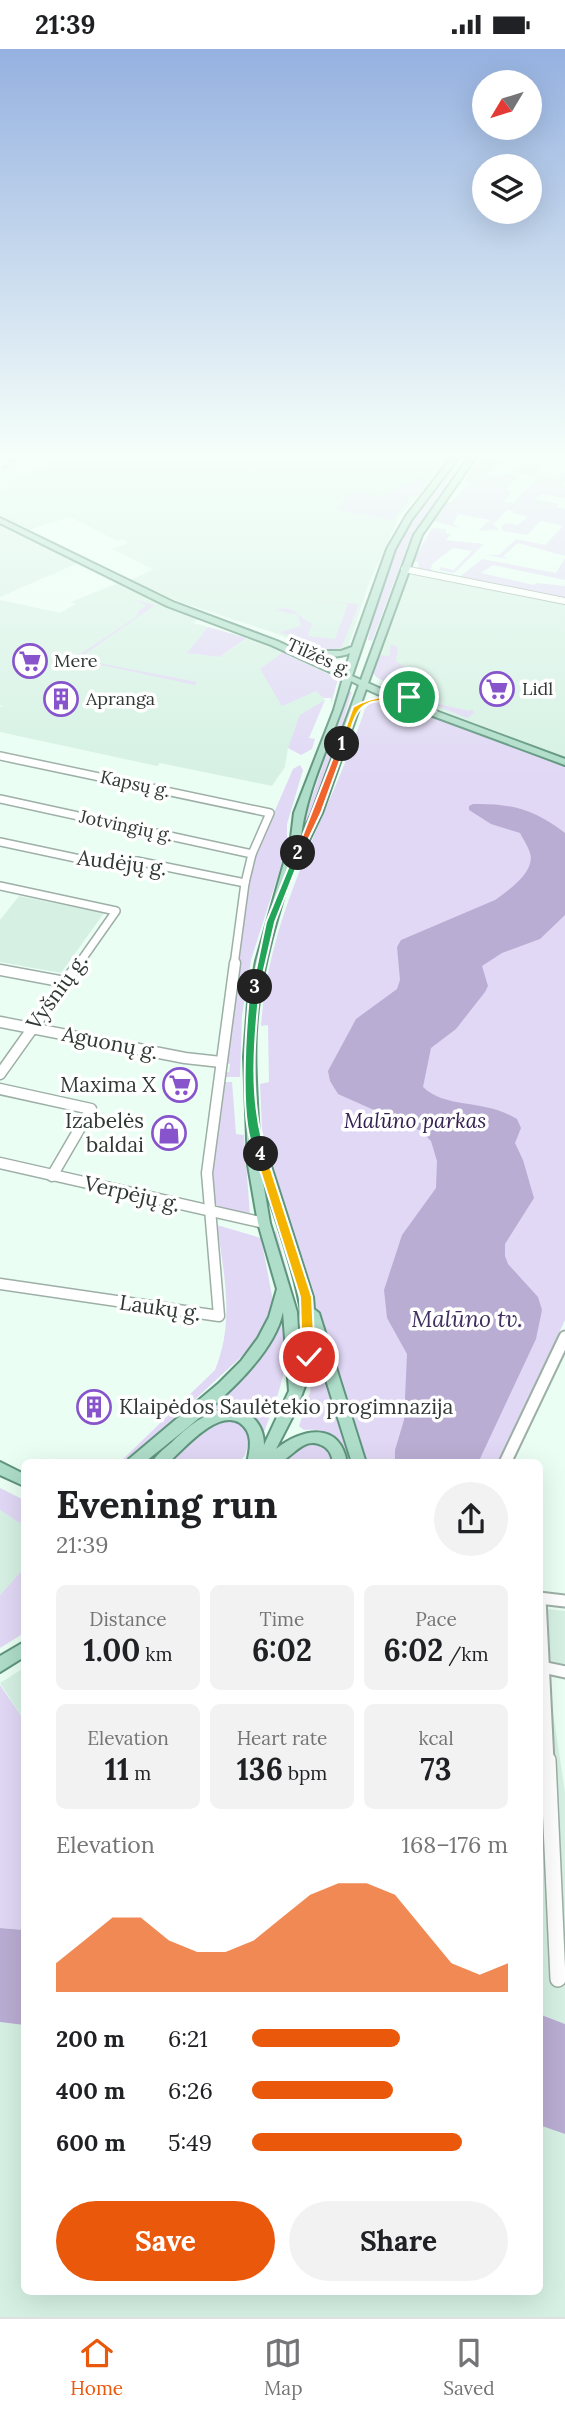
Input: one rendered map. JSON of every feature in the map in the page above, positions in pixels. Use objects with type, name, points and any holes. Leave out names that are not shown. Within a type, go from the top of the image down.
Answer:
[{"type":"main road","name":"Tilžės g.","points":[[86,563],[153,596],[349,674],[432,711],[565,762]]},
{"type":"main road","points":[[296,1389],[294,1337],[264,1223],[254,1165],[250,1079],[253,1003],[268,932],[285,879],[299,813],[386,563]]},
{"type":"main road","points":[[285,879],[317,813],[407,563]]},
{"type":"main road","name":"Tilžės g.","points":[[201,615],[247,627],[316,653],[349,674]]},
{"type":"main road","points":[[316,653],[342,654],[356,647]]},
{"type":"main road","name":"Tilžės g.","points":[[366,682],[398,700],[432,711]]},
{"type":"main road","points":[[355,709],[371,700],[398,700]]},
{"type":"main road","points":[[253,1131],[333,1374],[357,1459]]},
{"type":"main road","points":[[264,1223],[284,1220]]},
{"type":"main road","points":[[138,1459],[245,1364],[262,1345],[280,1308],[282,1285]]},
{"type":"main road","points":[[264,1459],[309,1357],[306,1297]]},
{"type":"main road","points":[[164,1459],[208,1420],[229,1414],[243,1418],[256,1431],[258,1443],[255,1459]]},
{"type":"main road","points":[[274,1459],[290,1445],[311,1437],[328,1441],[335,1447],[339,1459]]},
{"type":"main road","points":[[0,1468],[21,1478]]},
{"type":"main road","points":[[0,1665],[21,1651]]},
{"type":"street","points":[[404,569],[565,601]]},
{"type":"street","name":"Kapsų g.","points":[[0,756],[270,813],[252,854]]},
{"type":"street","name":"Jotvingių g.","points":[[0,799],[252,854]]},
{"type":"street","name":"Audėjų g.","points":[[0,842],[113,866],[137,862],[245,883]]},
{"type":"street","points":[[210,1213],[207,1173],[245,883],[252,854]]},
{"type":"street","name":"Vyšnių g.","points":[[0,886],[116,911],[0,1074]]},
{"type":"street","points":[[0,970],[65,982]]},
{"type":"street","name":"Aguonų g.","points":[[0,1022],[221,1062]]},
{"type":"street","points":[[0,1089],[91,1109],[52,1176]]},
{"type":"street","name":"Verpėjų g.","points":[[0,1163],[210,1213],[264,1223]]},
{"type":"street","name":"Laukų g.","points":[[0,1284],[219,1316],[210,1213]]},
{"type":"street","points":[[507,1459],[565,1336]]},
{"type":"street","points":[[543,1598],[565,1601]]},
{"type":"street","points":[[543,1667],[565,1672]]},
{"type":"street","points":[[543,1686],[558,1979]]},
{"type":"shaded area","points":[[0,563],[78,563],[0,597]]},
{"type":"shaded area","points":[[140,563],[378,563],[348,647],[344,651],[316,652],[278,634],[180,602],[131,580],[153,569]]},
{"type":"shaded area","points":[[416,573],[565,603],[565,757],[435,708],[375,676],[373,672],[408,576]]},
{"type":"shaded area","points":[[118,583],[199,618],[193,623],[208,627],[188,653],[219,657],[251,636],[282,652],[282,706],[316,691],[325,700],[304,714],[288,748],[285,767],[272,786],[160,763],[157,766],[0,732],[0,707],[3,706],[0,705],[0,600],[60,613],[76,604],[71,602]]},
{"type":"shaded area","points":[[19,896],[104,913],[61,973],[0,962],[0,920]]},
{"type":"shaded area","points":[[0,1510],[21,1524],[21,1571],[0,1595]]},
{"type":"shaded area","points":[[543,1608],[565,1611],[565,1677],[547,1673],[565,1792],[565,2024],[543,2016]]},
{"type":"shaded area","points":[[21,1670],[21,1715],[0,1683]]},
{"type":"shaded area","points":[[0,2022],[21,2025],[21,2295],[543,2295],[543,2126],[565,2134],[565,2317],[0,2317]]},
{"type":"green space","points":[[392,563],[401,563],[372,641],[368,640],[372,618]]},
{"type":"green space","points":[[418,563],[434,563],[431,570],[419,570]]},
{"type":"green space","points":[[465,563],[454,573],[439,570],[441,567],[454,570]]},
{"type":"green space","points":[[477,563],[502,563],[556,573],[562,563],[565,563],[565,580],[493,565],[481,573],[534,585],[565,586],[565,600],[458,578]]},
{"type":"green space","points":[[135,600],[155,605],[78,659],[197,682],[195,685],[73,659],[136,617],[139,610],[147,606]]},
{"type":"green space","points":[[312,600],[359,604],[341,648],[325,651],[280,632],[301,626],[298,615],[276,610],[287,609],[296,613],[312,624],[308,636],[335,639],[348,604]]},
{"type":"green space","points":[[208,627],[247,638],[219,657],[187,653]]},
{"type":"green space","points":[[391,644],[398,647],[396,661],[415,675],[411,676],[429,701],[413,690],[409,692],[377,678],[373,672],[380,655],[389,656]]},
{"type":"green space","points":[[278,649],[338,679],[331,704],[331,698],[323,698],[316,691],[282,706],[260,669],[282,653]]},
{"type":"green space","points":[[348,691],[352,692],[322,791],[314,811],[299,835]]},
{"type":"green space","name":"Malūno parkas","points":[[382,699],[397,702],[565,765],[565,1320],[501,1459],[365,1459],[269,1160],[262,1129],[260,1084],[269,1082],[268,1025],[261,1026],[266,983],[276,942],[302,864],[365,709],[371,702]]},
{"type":"green space","points":[[325,700],[309,738],[315,739],[312,749],[301,755],[288,748],[300,715]]},
{"type":"green space","points":[[431,702],[469,711],[472,709],[474,713],[467,718]]},
{"type":"green space","points":[[300,765],[303,770],[287,824],[287,844],[251,960],[242,1016],[240,1077],[223,1077],[225,1072],[229,1072],[230,1064],[225,1063],[250,879],[257,852],[293,769]]},
{"type":"green space","points":[[222,1082],[232,1082],[236,1134],[244,1135],[250,1216],[222,1209],[215,1203],[213,1164]]},
{"type":"green space","points":[[217,1225],[261,1238],[274,1306],[254,1345],[130,1459],[123,1459],[215,1370],[225,1334],[225,1280]]},
{"type":"green space","points":[[276,1231],[304,1332],[299,1375],[300,1324],[273,1233]]},
{"type":"green space","points":[[285,1318],[286,1351],[283,1377],[264,1432],[252,1415],[238,1408],[222,1409],[190,1427],[154,1459],[148,1459],[251,1368]]},
{"type":"green space","points":[[317,1351],[349,1459],[346,1459],[338,1442],[327,1433],[304,1430],[299,1426],[310,1392]]},
{"type":"green space","points":[[230,1419],[243,1424],[251,1434],[242,1459],[171,1459],[210,1423]]},
{"type":"green space","points":[[316,1441],[333,1451],[333,1459],[288,1459],[297,1448]]},
{"type":"green space","points":[[0,1488],[21,1498],[21,1524],[0,1510]]},
{"type":"green space","points":[[21,1571],[21,1635],[0,1648],[0,1595]]},
{"type":"green space","points":[[0,1685],[21,1716],[21,1930],[0,1928]]},
{"type":"water","name":"Malūno tv.","points":[[499,805],[522,809],[565,833],[565,915],[540,939],[502,953],[482,966],[488,986],[456,1029],[431,1048],[423,1087],[443,1099],[491,1108],[517,1119],[521,1128],[515,1143],[534,1198],[505,1244],[505,1256],[508,1264],[538,1297],[542,1310],[536,1339],[480,1459],[395,1459],[404,1420],[407,1354],[387,1318],[384,1290],[402,1235],[436,1188],[437,1161],[431,1141],[421,1131],[338,1094],[330,1081],[328,1071],[356,1019],[397,989],[400,980],[397,947],[401,940],[495,900],[520,880],[529,867],[530,853],[520,833],[491,824],[469,810],[469,806]]},
{"type":"water","points":[[0,1928],[21,1930],[21,2025],[0,2022]]},
{"type":"water","points":[[543,2016],[565,2024],[565,2134],[543,2126]]},
{"type":"place","name":"Mere","points":[[30,661]]},
{"type":"place","name":"Lidl","points":[[497,689]]},
{"type":"place","name":"Apranga","points":[[61,699]]},
{"type":"place","name":"Maxima X","points":[[180,1085]]},
{"type":"place","name":"Izabelės baldai","points":[[169,1133]]},
{"type":"place","name":"Klaipėdos Saulėtekio progimnazija","points":[[94,1407]]},
{"type":"route","points":[[309,1357],[310,1334],[306,1297],[284,1220],[253,1131],[250,1057],[256,985],[271,922],[285,879],[317,813],[355,709],[369,701],[381,699],[398,700],[432,711],[409,697]]}]
